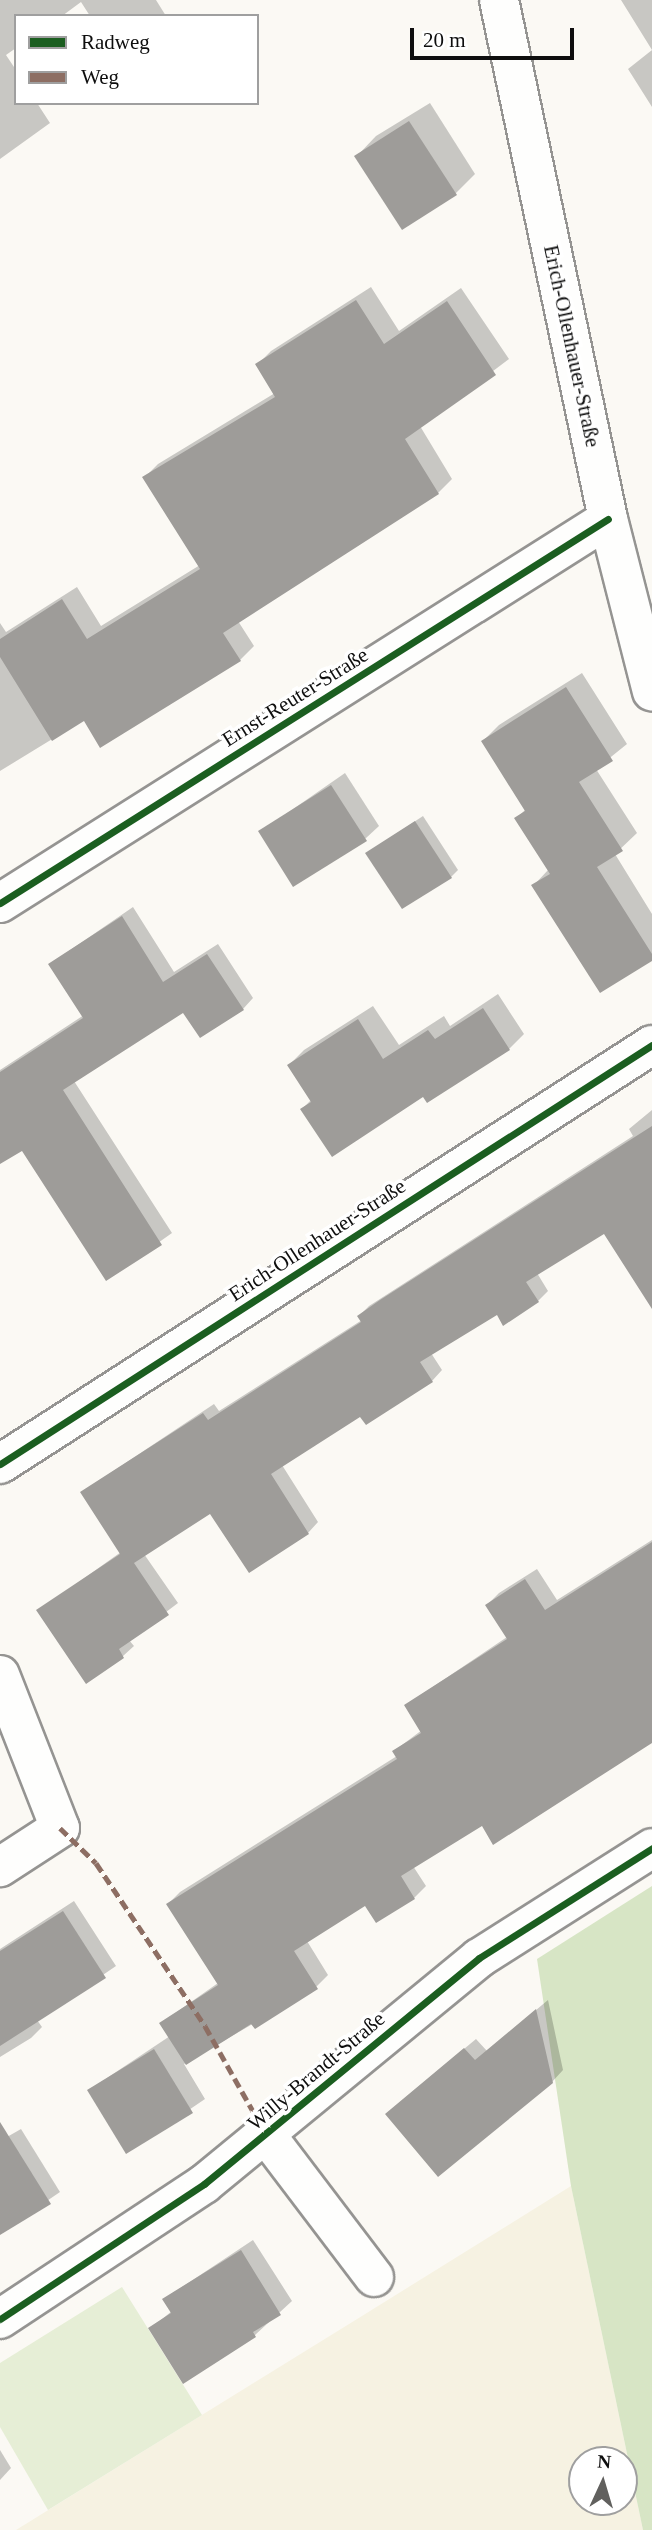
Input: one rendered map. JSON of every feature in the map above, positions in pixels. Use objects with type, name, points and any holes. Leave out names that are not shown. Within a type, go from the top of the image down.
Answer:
[{"type":"street","name":"Erich-Ollenhauer-Straße","points":[[499,0],[608,519],[652,691]]},
{"type":"street","name":"Ernst-Reuter-Straße","points":[[0,903],[608,519]]},
{"type":"street","name":"Erich-Ollenhauer-Straße","points":[[0,1464],[652,1045]]},
{"type":"street","points":[[0,1675],[60,1828],[0,1867]]},
{"type":"street","name":"Willy-Brandt-Straße","points":[[0,2319],[124,2240],[267,2136],[479,1958],[652,1848]]},
{"type":"street","name":"Willy-Brandt-Straße","points":[[267,2136],[374,2277]]},
{"type":"shaded area","points":[[571,2186],[625,2446],[568,2446],[568,2516],[638,2516],[638,2506],[643,2530],[16,2530]]},
{"type":"green space","points":[[652,1886],[652,2530],[643,2530],[638,2506],[638,2446],[625,2446],[571,2186],[537,1959]]},
{"type":"green space","points":[[122,2287],[202,2415],[48,2510],[0,2427],[0,2363]]},
{"type":"building","points":[[409,121],[457,195],[402,230],[354,156]]},
{"type":"building","points":[[356,300],[384,344],[447,301],[496,375],[405,439],[439,494],[223,633],[241,661],[100,748],[84,721],[52,741],[0,657],[0,639],[62,599],[87,639],[200,569],[142,477],[275,397],[255,364]]},
{"type":"building","points":[[566,687],[613,761],[579,782],[623,851],[597,867],[652,954],[652,961],[600,993],[531,885],[550,874],[514,818],[525,811],[481,741]]},
{"type":"building","points":[[331,785],[367,841],[293,887],[258,831]]},
{"type":"building","points":[[415,821],[452,878],[402,909],[365,853]]},
{"type":"building","points":[[122,916],[163,982],[207,954],[244,1010],[200,1038],[183,1013],[63,1090],[162,1245],[106,1281],[22,1151],[0,1164],[0,1072],[83,1018],[48,964]]},
{"type":"building","points":[[483,1008],[510,1050],[427,1103],[423,1097],[332,1157],[300,1109],[311,1102],[287,1065],[358,1019],[383,1059],[428,1030],[435,1039]]},
{"type":"building","points":[[652,1126],[652,1309],[604,1234],[526,1282],[539,1302],[503,1326],[497,1315],[420,1362],[433,1382],[366,1425],[360,1417],[271,1474],[309,1534],[249,1573],[210,1514],[134,1563],[169,1615],[119,1649],[124,1658],[86,1684],[36,1610],[120,1554],[80,1492],[203,1413],[208,1420],[361,1322],[357,1316],[380,1300]]},
{"type":"building","points":[[652,1542],[652,1743],[493,1845],[482,1826],[401,1876],[415,1899],[376,1923],[365,1906],[294,1951],[318,1989],[255,2029],[251,2024],[186,2065],[159,2023],[218,1985],[166,1904],[397,1759],[392,1751],[421,1733],[404,1705],[507,1639],[485,1605],[525,1579],[545,1610]]},
{"type":"building","points":[[63,1911],[106,1978],[0,2046],[0,1951]]},
{"type":"building","points":[[536,2009],[553,2083],[438,2177],[385,2114],[464,2048],[475,2060]]},
{"type":"building","points":[[154,2049],[193,2113],[126,2154],[87,2090]]},
{"type":"building","points":[[0,2122],[51,2204],[0,2235]]},
{"type":"building","points":[[241,2250],[281,2315],[253,2332],[256,2337],[183,2384],[148,2328],[171,2313],[162,2299]]},
{"type":"marked path","points":[[60,1828],[96,1863],[205,2026],[267,2136]]},
{"type":"cycle path","points":[[0,903],[608,519]]},
{"type":"cycle path","points":[[0,1464],[652,1045]]},
{"type":"cycle path","points":[[0,2319],[204,2184],[479,1958],[652,1848]]}]
